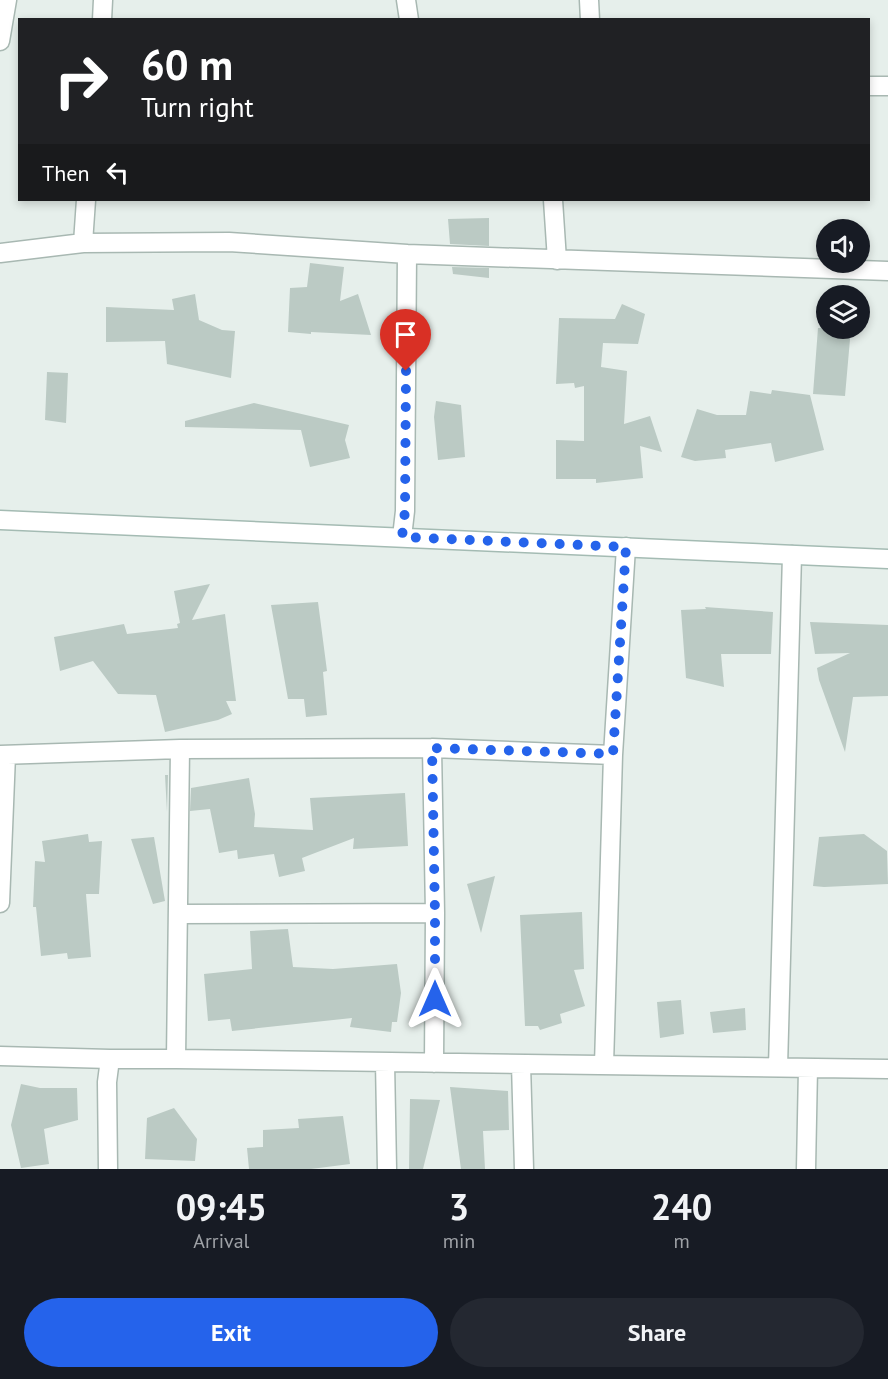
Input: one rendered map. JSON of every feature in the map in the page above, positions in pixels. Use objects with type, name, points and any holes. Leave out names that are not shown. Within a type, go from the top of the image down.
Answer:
[{"type":"street","points":[[0,41],[7,0]]},
{"type":"street","points":[[102,18],[103,0]]},
{"type":"street","points":[[406,0],[409,18]]},
{"type":"street","points":[[589,0],[590,18]]},
{"type":"street","points":[[870,86],[888,86]]},
{"type":"street","points":[[83,243],[86,201]]},
{"type":"street","points":[[553,201],[557,260]]},
{"type":"street","points":[[0,253],[83,243],[229,242],[407,254],[888,271]]},
{"type":"street","points":[[402,537],[405,511],[407,254]]},
{"type":"street","points":[[0,520],[888,559]]},
{"type":"street","points":[[603,1065],[613,754],[626,547]]},
{"type":"street","points":[[778,1067],[792,555]]},
{"type":"street","points":[[0,903],[3,755],[180,749],[432,748],[613,754]]},
{"type":"street","points":[[432,748],[435,914],[434,1063]]},
{"type":"street","points":[[176,1059],[180,749]]},
{"type":"street","points":[[178,914],[435,914]]},
{"type":"street","points":[[0,1056],[888,1069]]},
{"type":"street","points":[[108,1169],[107,1082],[110,1059]]},
{"type":"street","points":[[385,1062],[387,1169]]},
{"type":"street","points":[[522,1064],[524,1169]]},
{"type":"street","points":[[806,1169],[808,1068]]},
{"type":"building","points":[[489,218],[489,246],[450,244],[448,219]]},
{"type":"building","points":[[310,263],[344,267],[340,301],[358,294],[371,335],[288,332],[290,288],[307,287]]},
{"type":"building","points":[[452,267],[489,268],[489,278],[453,274]]},
{"type":"building","points":[[195,294],[199,320],[222,330],[235,331],[231,378],[167,364],[165,341],[106,342],[106,307],[174,310],[172,299]]},
{"type":"building","points":[[622,304],[645,314],[638,344],[603,343],[601,367],[627,371],[624,424],[650,416],[662,452],[640,446],[643,478],[596,483],[596,479],[556,479],[556,440],[584,441],[584,386],[575,388],[574,383],[556,384],[559,318],[615,319]]},
{"type":"building","points":[[817,339],[850,339],[845,396],[813,394]]},
{"type":"building","points":[[47,372],[68,373],[66,423],[45,420]]},
{"type":"building","points":[[772,390],[810,395],[824,450],[775,462],[771,443],[725,450],[726,458],[695,461],[681,457],[697,409],[717,415],[746,415],[750,391],[771,394]]},
{"type":"building","points":[[436,401],[461,405],[465,457],[438,460],[434,417]]},
{"type":"building","points":[[254,403],[349,425],[345,440],[350,458],[310,467],[301,430],[185,427],[185,421]]},
{"type":"building","points":[[210,584],[192,620],[225,614],[236,701],[226,701],[232,714],[218,720],[165,732],[156,695],[118,694],[93,661],[60,671],[54,637],[124,624],[127,634],[178,628],[177,624],[180,623],[174,591]]},
{"type":"building","points":[[318,602],[327,671],[323,672],[327,715],[306,717],[304,699],[288,699],[271,605]]},
{"type":"building","points":[[705,607],[773,612],[771,654],[721,654],[724,687],[686,678],[681,610],[706,609]]},
{"type":"building","points":[[810,622],[888,625],[888,696],[853,697],[845,752],[819,680],[817,668],[850,653],[815,654]]},
{"type":"building","points":[[165,775],[168,775],[167,812]]},
{"type":"building","points":[[249,778],[255,814],[254,827],[313,830],[310,798],[405,793],[408,846],[353,849],[354,838],[302,858],[305,871],[279,877],[274,854],[238,859],[237,850],[219,853],[210,809],[190,811],[191,788]]},
{"type":"building","points":[[88,834],[89,842],[102,841],[99,894],[86,894],[91,957],[68,959],[67,953],[41,956],[36,907],[33,907],[35,861],[45,862],[42,841]]},
{"type":"building","points":[[864,834],[887,851],[888,884],[813,886],[819,837]]},
{"type":"building","points":[[154,837],[165,901],[153,904],[131,839]]},
{"type":"building","points":[[495,876],[481,933],[467,884]]},
{"type":"building","points":[[582,912],[584,969],[574,970],[585,1006],[560,1014],[562,1023],[540,1030],[538,1026],[525,1026],[520,915]]},
{"type":"building","points":[[288,929],[293,967],[333,969],[397,964],[401,993],[397,1022],[392,1022],[391,1032],[350,1027],[352,1018],[232,1031],[230,1019],[208,1021],[204,974],[252,969],[250,931]]},
{"type":"building","points":[[681,1000],[684,1034],[660,1038],[657,1002]]},
{"type":"building","points":[[745,1008],[746,1030],[713,1033],[710,1012]]},
{"type":"building","points":[[21,1084],[40,1088],[77,1088],[78,1120],[44,1129],[49,1164],[21,1168],[11,1125]]},
{"type":"building","points":[[450,1087],[508,1091],[509,1130],[483,1131],[485,1169],[461,1169]]},
{"type":"building","points":[[410,1099],[440,1100],[423,1169],[409,1169]]},
{"type":"building","points":[[174,1108],[197,1139],[195,1161],[145,1159],[147,1118]]},
{"type":"building","points":[[343,1116],[350,1164],[311,1169],[249,1169],[247,1148],[263,1147],[263,1130],[299,1128],[298,1119]]},
{"type":"route","points":[[406,371],[405,511],[402,537],[626,547],[613,754],[432,748],[435,999]]}]
